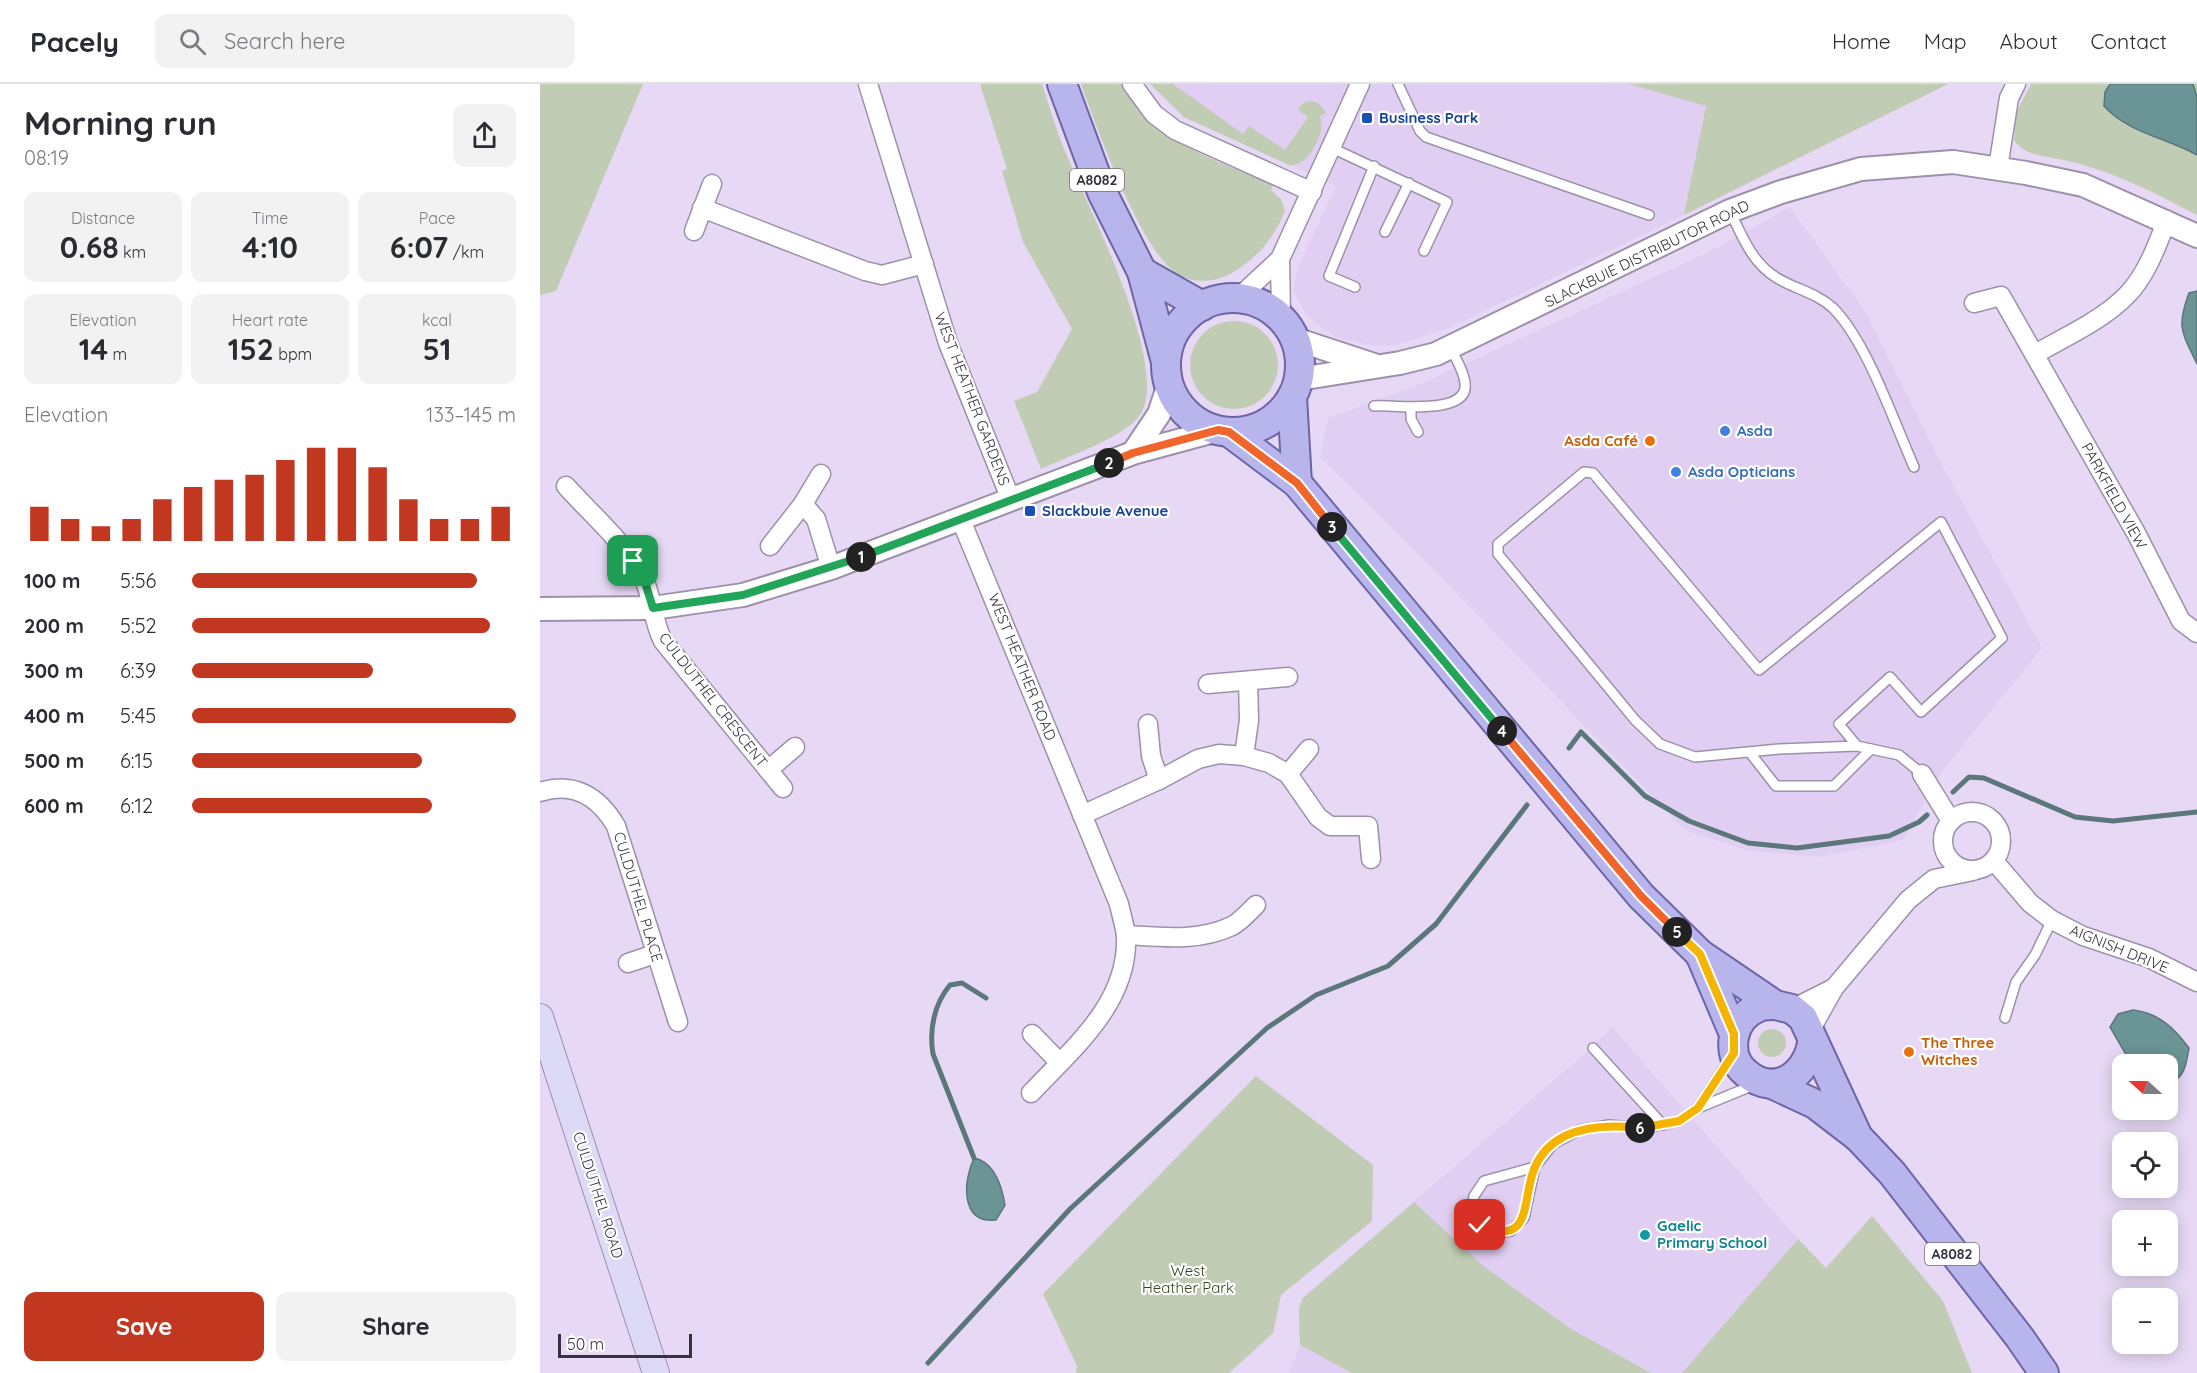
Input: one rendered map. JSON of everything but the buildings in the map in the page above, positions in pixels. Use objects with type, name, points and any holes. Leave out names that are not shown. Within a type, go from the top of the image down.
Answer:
[{"type":"main road","name":"A8082","points":[[1062,84],[1102,192],[1142,272],[1168,374],[1180,405],[1197,421],[1224,431],[1297,483],[1641,896],[1700,954],[1803,1018],[1858,1137]]},
{"type":"main road","points":[[1142,272],[1202,306]]},
{"type":"main road","points":[[1168,374],[1169,346],[1176,330],[1187,316],[1202,306],[1220,299],[1238,298],[1268,308],[1288,328],[1300,359],[1296,388],[1297,483]]},
{"type":"main road","points":[[1224,431],[1248,430],[1266,423],[1281,412],[1296,388]]},
{"type":"main road","name":"A8082","points":[[1700,954],[1744,1073],[1815,1104],[1858,1137],[1892,1173],[2020,1338],[2044,1373]]},
{"type":"main road","points":[[1734,1043],[1746,1014],[1758,1007],[1784,1007]]},
{"type":"main road","name":"CULDUTHEL ROAD","points":[[540,1017],[656,1373]]},
{"type":"main road","points":[[1766,1083],[1786,1082],[1799,1074],[1810,1057],[1811,1037]]},
{"type":"street","name":"WEST HEATHER GARDENS","points":[[868,84],[948,343],[1011,500]]},
{"type":"street","points":[[1132,84],[1154,114],[1175,130],[1312,192]]},
{"type":"street","points":[[1238,298],[1280,259],[1360,84]]},
{"type":"street","points":[[1998,168],[2009,98],[2016,84]]},
{"type":"street","name":"SLACKBUIE DISTRIBUTOR ROAD","points":[[1296,388],[1436,354],[1730,211],[1781,192],[1861,169],[1953,162],[1998,168],[2083,185],[2167,220],[2197,236]]},
{"type":"street","points":[[694,231],[712,184]]},
{"type":"street","points":[[702,208],[865,272],[882,275],[924,264]]},
{"type":"street","points":[[2036,354],[2109,312],[2129,293],[2143,272],[2167,220]]},
{"type":"street","points":[[1280,259],[1288,328],[1378,367]]},
{"type":"street","name":"PARKFIELD VIEW","points":[[1974,303],[2001,296],[2136,533],[2181,621],[2197,633]]},
{"type":"street","points":[[1133,453],[1159,414],[1168,374]]},
{"type":"street","points":[[540,609],[653,608],[743,595],[831,568],[1133,453],[1224,431]]},
{"type":"street","points":[[770,546],[803,504],[821,474]]},
{"type":"street","name":"CULDUTHEL CRESCENT","points":[[566,486],[631,557],[643,576],[657,630],[663,641],[783,788]]},
{"type":"street","points":[[803,504],[816,519],[831,568]]},
{"type":"street","name":"WEST HEATHER ROAD","points":[[961,520],[1119,904],[1126,935],[1124,964],[1114,996],[1096,1022],[1031,1093]]},
{"type":"street","points":[[1208,684],[1288,677]]},
{"type":"street","points":[[1244,756],[1250,720],[1248,681]]},
{"type":"street","points":[[1148,724],[1151,756],[1159,780]]},
{"type":"street","points":[[768,770],[795,747]]},
{"type":"street","points":[[1288,774],[1310,749]]},
{"type":"street","points":[[1082,815],[1159,780],[1198,759],[1219,754],[1244,756],[1269,763],[1288,774],[1318,817],[1330,826],[1368,826],[1371,859]]},
{"type":"street","points":[[1922,774],[1951,821]]},
{"type":"street","name":"CULDUTHEL PLACE","points":[[540,792],[552,788],[571,788],[590,795],[606,809],[616,826],[678,1022]]},
{"type":"street","points":[[1811,1037],[1834,988],[1908,900],[1934,879],[1981,870],[1994,861],[2001,845],[1998,827],[1992,820],[1976,812],[1967,812],[1951,821],[1943,834],[1934,879]]},
{"type":"street","points":[[1943,842],[1949,859],[1955,866],[1973,871]]},
{"type":"street","name":"AIGNISH DRIVE","points":[[1994,861],[2030,903],[2052,920],[2083,936],[2149,958],[2197,982]]},
{"type":"street","points":[[1126,935],[1171,938],[1200,936],[1233,926],[1256,905]]},
{"type":"street","points":[[628,963],[655,954]]},
{"type":"street","points":[[1784,1007],[1834,988]]},
{"type":"street","points":[[1032,1034],[1059,1062]]},
{"type":"lane","points":[[1398,84],[1420,131],[1426,137],[1648,215]]},
{"type":"lane","points":[[1332,148],[1447,202],[1424,250]]},
{"type":"lane","points":[[1355,287],[1329,276],[1374,166]]},
{"type":"lane","points":[[1385,232],[1409,183]]},
{"type":"lane","points":[[1730,211],[1754,258],[1762,267],[1777,278],[1818,296],[1853,331],[1914,468]]},
{"type":"lane","points":[[1374,406],[1411,409],[1452,401],[1464,392],[1465,381],[1450,348]]},
{"type":"lane","points":[[1411,409],[1411,419],[1418,432]]},
{"type":"lane","points":[[1857,746],[1839,724],[1890,677],[1921,712],[2002,638],[1941,522],[1759,670],[1593,473],[1584,472],[1498,544],[1498,554],[1635,720],[1660,744],[1695,758],[1751,754],[1779,749],[1857,746],[1899,755],[1922,774]]},
{"type":"lane","points":[[1751,754],[1776,786],[1834,786],[1871,749]]},
{"type":"lane","points":[[2005,1018],[2016,982],[2035,955],[2052,920]]},
{"type":"lane","points":[[1698,1108],[1734,1043]]},
{"type":"lane","points":[[1593,1048],[1663,1125]]},
{"type":"lane","points":[[1535,1167],[1484,1181],[1474,1196],[1471,1215],[1480,1225],[1497,1233],[1511,1231],[1524,1218],[1535,1167],[1553,1144],[1580,1130],[1609,1125],[1645,1128],[1679,1121],[1698,1108],[1766,1083]]},
{"type":"shaded area","points":[[1150,84],[1629,84],[1706,106],[1684,215],[1447,329],[1396,345],[1373,346],[1338,338],[1323,329],[1306,314],[1293,290],[1298,267],[1336,186],[1184,117]]},
{"type":"shaded area","points":[[2110,84],[2193,84],[2197,97],[2197,155],[2136,129],[2114,115],[2104,106],[2105,92]]},
{"type":"shaded area","points":[[1790,207],[1866,313],[1942,465],[2042,648],[1943,770],[1903,840],[1819,857],[1747,850],[1686,831],[1417,552],[1320,457],[1328,418],[1421,384],[1719,247]]},
{"type":"shaded area","points":[[2197,291],[2197,364],[2184,337],[2182,322],[2189,293]]},
{"type":"shaded area","points":[[2133,1010],[2151,1014],[2178,1034],[2189,1048],[2184,1070],[2178,1078],[2178,1054],[2126,1054],[2110,1027],[2118,1014]]},
{"type":"shaded area","points":[[1612,1027],[1798,1239],[1682,1373],[1289,1373],[1300,1345],[1299,1308],[1303,1298],[1582,1056]]},
{"type":"shaded area","points":[[974,1158],[987,1164],[996,1176],[1002,1191],[1005,1205],[996,1220],[984,1219],[970,1208],[967,1189],[970,1167]]},
{"type":"green space","points":[[540,84],[643,84],[556,291],[540,295]]},
{"type":"green space","points":[[980,84],[1042,84],[1062,145],[1107,245],[1122,285],[1136,325],[1145,361],[1147,392],[1140,415],[1109,439],[1041,469],[1014,401],[1037,392],[1072,329],[1023,242],[1002,171],[1007,169]]},
{"type":"green space","points":[[1081,84],[1121,84],[1135,104],[1169,135],[1208,157],[1273,185],[1271,190],[1281,199],[1285,211],[1276,230],[1257,254],[1232,273],[1213,280],[1199,281],[1186,278],[1179,275],[1165,262],[1150,242],[1122,187]]},
{"type":"green space","points":[[1150,84],[1173,84],[1243,134],[1249,126],[1285,150],[1308,117],[1298,110],[1302,104],[1309,101],[1316,102],[1326,113],[1320,116],[1320,131],[1314,148],[1303,161],[1289,165],[1184,117]]},
{"type":"green space","points":[[1629,84],[1948,84],[1684,215],[1706,106]]},
{"type":"green space","points":[[2031,84],[2197,84],[2197,215],[2113,175],[2023,149],[2014,140],[2016,113]]},
{"type":"green space","points":[[1234,321],[1251,325],[1265,334],[1274,348],[1278,365],[1274,382],[1265,396],[1251,405],[1234,409],[1217,405],[1203,396],[1194,382],[1190,365],[1194,348],[1203,334],[1217,325]]},
{"type":"green space","points":[[1772,1029],[1782,1033],[1786,1043],[1782,1053],[1772,1057],[1762,1053],[1758,1043],[1762,1033]]},
{"type":"green space","name":"West Heather Park","points":[[1256,1076],[1373,1165],[1372,1221],[1281,1295],[1273,1333],[1229,1373],[1076,1373],[1077,1366],[1043,1294]]},
{"type":"green space","points":[[1414,1202],[1482,1265],[1571,1329],[1651,1373],[1352,1373],[1300,1345],[1299,1308],[1303,1298]]},
{"type":"green space","points":[[1872,1216],[1943,1301],[1972,1373],[1682,1373],[1798,1239],[1826,1268]]},
{"type":"waterway","points":[[1569,748],[1581,732],[1645,796],[1689,821],[1748,843],[1797,848],[1889,836],[1919,822],[1927,815]]},
{"type":"waterway","points":[[1953,792],[1969,777],[1984,778],[2075,817],[2113,821],[2197,812]]},
{"type":"waterway","points":[[928,1363],[1070,1209],[1267,1028],[1316,995],[1388,966],[1436,924],[1527,805]]},
{"type":"waterway","points":[[974,1158],[933,1054],[932,1027],[940,1000],[950,985],[962,983],[986,998]]},
{"type":"place","name":"Business Park","points":[[1367,118]]},
{"type":"place","name":"Asda","points":[[1725,431]]},
{"type":"place","name":"Asda Café","points":[[1650,441]]},
{"type":"place","name":"Asda Opticians","points":[[1676,472]]},
{"type":"place","name":"Slackbuie Avenue","points":[[1030,511]]},
{"type":"place","name":"The Three Witches","points":[[1909,1052]]},
{"type":"place","name":"Gaelic Primary School","points":[[1645,1235]]},
{"type":"route","points":[[633,561],[643,576],[653,608],[703,603],[743,595],[831,568],[1133,453],[1218,430],[1229,432],[1297,483],[1641,896],[1700,954],[1734,1034],[1734,1053],[1698,1108],[1679,1121],[1645,1128],[1609,1125],[1580,1130],[1553,1144],[1535,1167],[1524,1218],[1511,1231],[1497,1233],[1480,1225]]}]
